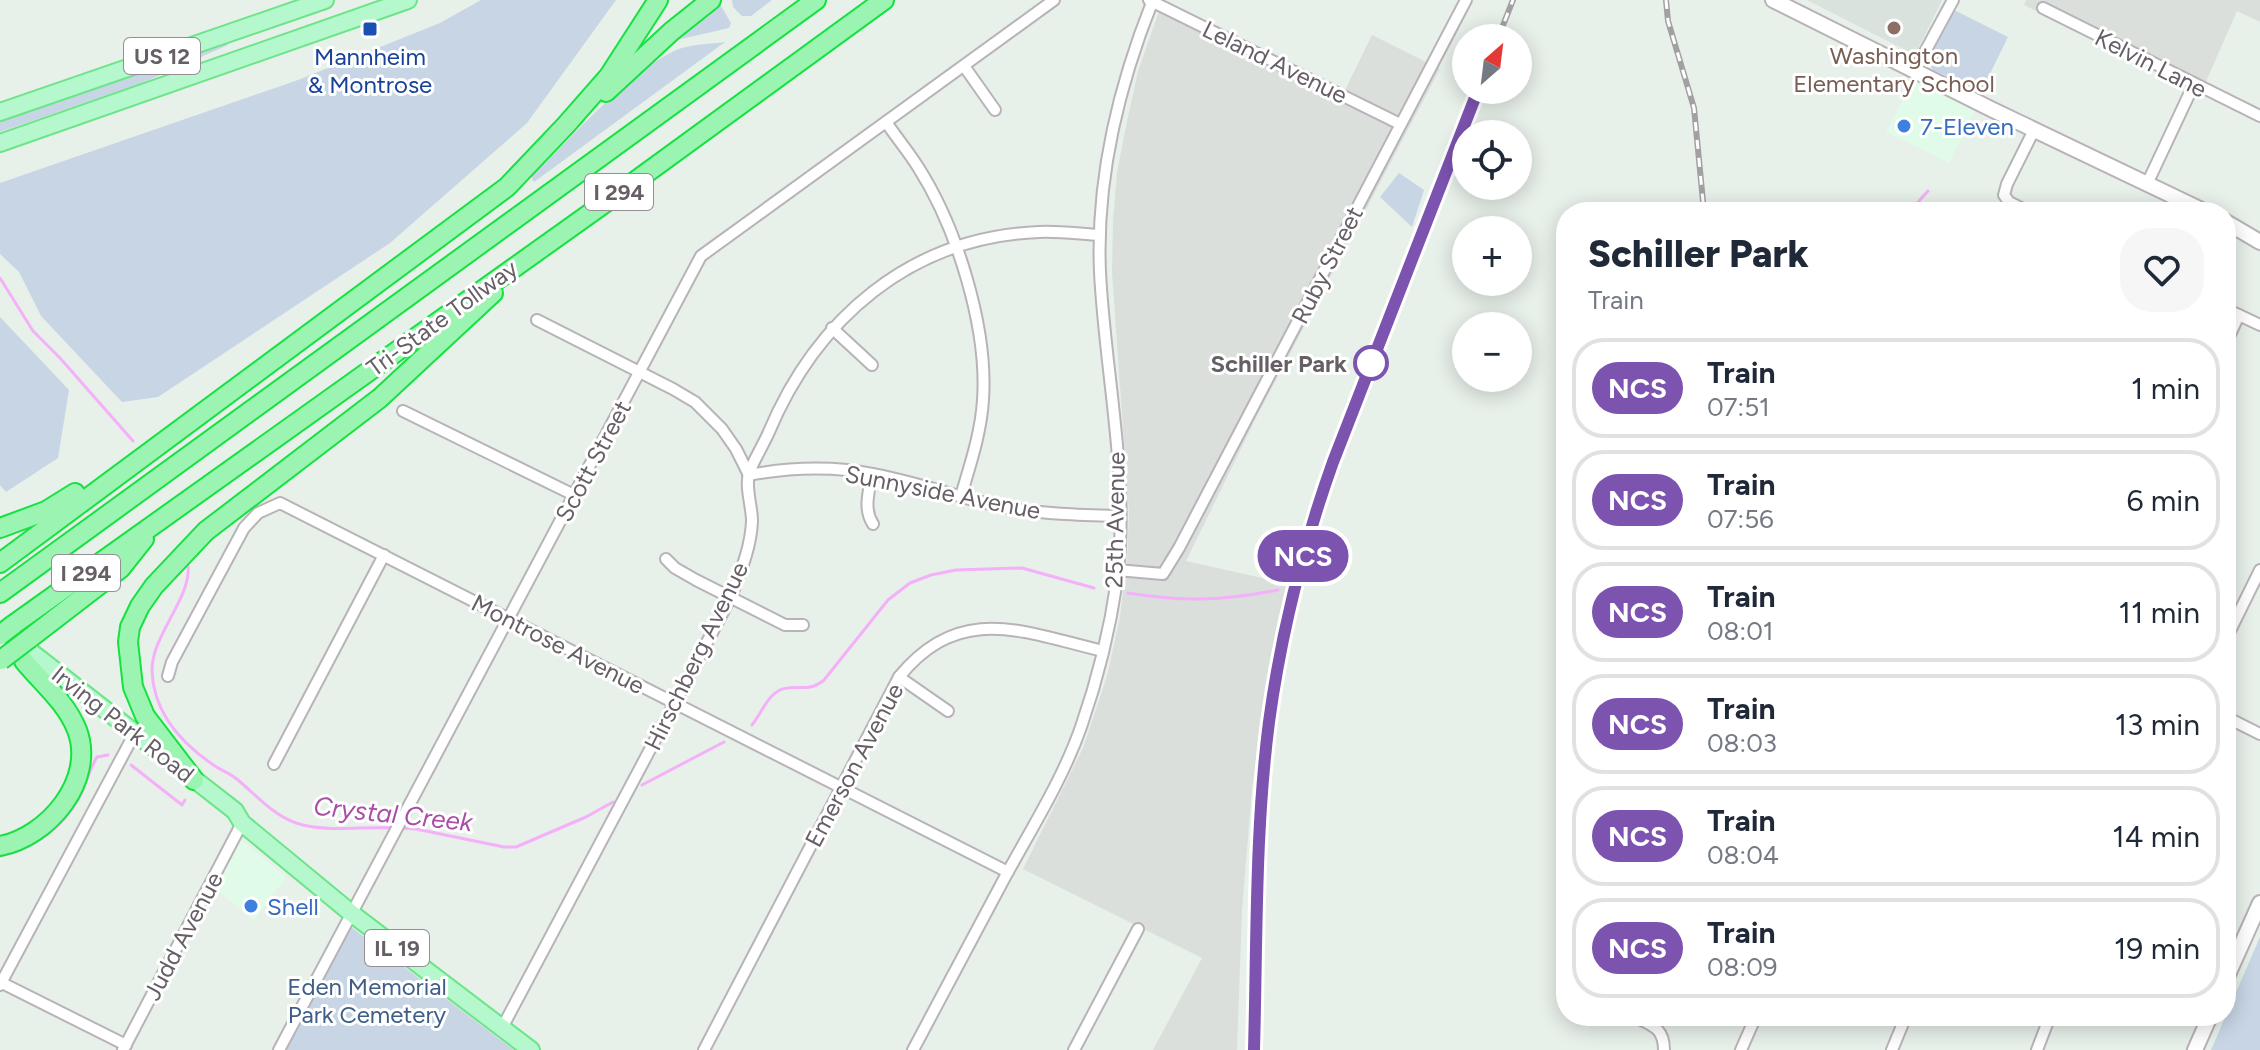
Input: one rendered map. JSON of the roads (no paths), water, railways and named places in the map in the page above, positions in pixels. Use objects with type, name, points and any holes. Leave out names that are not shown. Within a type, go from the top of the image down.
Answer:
[{"type":"highway","name":"I 294","points":[[521,174],[609,76],[658,0]]},
{"type":"highway","name":"I 294","points":[[2,559],[538,163],[639,60],[711,0]]},
{"type":"highway","name":"Tri-State Tollway","points":[[0,593],[816,0]]},
{"type":"highway","name":"Tri-State Tollway","points":[[4,629],[884,0]]},
{"type":"highway","points":[[194,780],[145,716],[133,687],[128,642],[130,627],[140,606],[160,579],[206,531],[380,398],[537,250]]},
{"type":"highway","points":[[0,528],[46,511],[234,381],[256,371]]},
{"type":"highway","points":[[0,654],[30,638],[121,568],[158,521]]},
{"type":"highway","points":[[0,846],[22,839],[51,817],[71,790],[81,763],[80,742],[72,721],[60,702],[24,661]]},
{"type":"main road","name":"US 12","points":[[0,112],[325,0]]},
{"type":"main road","points":[[1773,0],[1792,4],[1914,72],[2185,202]]},
{"type":"main road","name":"US 12","points":[[0,143],[401,1]]},
{"type":"main road","points":[[2236,226],[2260,233]]},
{"type":"main road","points":[[2242,229],[2260,242]]},
{"type":"main road","name":"Irving Park Road","points":[[4,629],[235,811],[242,823],[351,913],[531,1050]]},
{"type":"main road","name":"Irving Park Road","points":[[0,654],[24,661],[229,820],[242,823]]},
{"type":"main road","points":[[2236,957],[2260,903]]},
{"type":"main road","points":[[2195,1050],[2206,1026]]},
{"type":"street","name":"Scott Street","points":[[279,1050],[697,262],[706,251],[1054,0]]},
{"type":"street","name":"Leland Avenue","points":[[1151,0],[1400,124]]},
{"type":"street","name":"25th Avenue","points":[[913,1050],[1055,785],[1081,728],[1103,651],[1117,570],[1119,516],[1117,445],[1100,272],[1100,235],[1107,169],[1119,103],[1151,0]]},
{"type":"street","points":[[1914,72],[1953,0]]},
{"type":"street","name":"Ruby Street","points":[[1117,570],[1163,574],[1179,548],[1463,1]]},
{"type":"street","name":"Kelvin Lane","points":[[2043,8],[2260,116]]},
{"type":"street","points":[[964,66],[995,110]]},
{"type":"street","points":[[2147,184],[2194,84]]},
{"type":"street","points":[[886,122],[929,187],[955,248],[976,310],[984,357],[981,421],[961,496]]},
{"type":"street","points":[[2009,202],[2004,195],[2007,184],[2034,130]]},
{"type":"street","name":"Hirschberg Avenue","points":[[502,1028],[731,597],[745,561],[752,521],[749,475],[792,382],[832,328],[889,280],[935,255],[955,248],[994,237],[1040,232],[1100,235]]},
{"type":"street","points":[[2236,314],[2260,325]]},
{"type":"street","points":[[2236,321],[2239,315]]},
{"type":"street","points":[[537,320],[673,389],[708,414],[736,449],[749,475]]},
{"type":"street","points":[[832,328],[872,365]]},
{"type":"street","points":[[403,411],[574,495]]},
{"type":"street","name":"Sunnyside Avenue","points":[[749,475],[799,468],[846,470],[1036,512],[1119,516]]},
{"type":"street","points":[[872,474],[867,506],[873,524]]},
{"type":"street","name":"Montrose Avenue","points":[[168,676],[172,662],[244,528],[258,513],[280,503],[1008,872]]},
{"type":"street","points":[[274,764],[384,555]]},
{"type":"street","points":[[666,559],[686,574],[785,625],[803,625]]},
{"type":"street","points":[[2236,619],[2260,570]]},
{"type":"street","name":"Emerson Avenue","points":[[704,1050],[899,677],[911,663],[938,641],[979,628],[1006,628],[1103,651]]},
{"type":"street","points":[[899,677],[948,711]]},
{"type":"street","points":[[2236,722],[2260,734]]},
{"type":"street","points":[[125,1048],[0,983],[130,742]]},
{"type":"street","name":"Judd Avenue","points":[[125,1048],[242,823]]},
{"type":"street","points":[[1074,1050],[1138,929]]},
{"type":"street","points":[[1654,1026],[1664,1037],[1664,1050]]},
{"type":"street","points":[[1741,1050],[1752,1026]]},
{"type":"street","points":[[1892,1050],[1902,1026]]},
{"type":"street","points":[[2037,1050],[2046,1026]]},
{"type":"waterway","name":"Crystal Creek","points":[[1918,202],[1928,191]]},
{"type":"waterway","name":"Crystal Creek","points":[[0,278],[33,331],[133,441]]},
{"type":"waterway","name":"Crystal Creek","points":[[188,567],[184,591],[158,644],[152,670],[157,699],[170,724],[200,755],[288,820],[320,828],[394,828]]},
{"type":"waterway","name":"Crystal Creek","points":[[752,725],[775,693],[786,688],[812,686],[824,680],[888,600],[910,583],[956,570],[1022,568],[1094,588]]},
{"type":"waterway","name":"Crystal Creek","points":[[1128,593],[1203,599],[1278,590]]},
{"type":"waterway","name":"Crystal Creek","points":[[642,785],[724,742]]},
{"type":"waterway","points":[[0,856],[24,848],[55,828],[79,798],[97,757],[108,755]]},
{"type":"waterway","points":[[131,765],[182,805],[185,800]]},
{"type":"waterway","name":"Crystal Creek","points":[[401,828],[516,847],[613,802]]},
{"type":"railway","points":[[1504,24],[1513,0]]},
{"type":"railway","points":[[1666,0],[1668,21],[1694,108],[1703,202]]},
{"type":"railway","points":[[1254,1050],[1261,803],[1269,722],[1286,623],[1333,462],[1473,104]]},
{"type":"train","name":"NCS","points":[[1254,1050],[1264,777],[1276,676],[1292,597],[1333,462],[1473,104]]},
{"type":"place","name":"Washington Elementary School","points":[[1894,28]]},
{"type":"place","name":"Mannheim & Montrose","points":[[370,29]]},
{"type":"place","name":"7-Eleven","points":[[1904,126]]},
{"type":"place","name":"Schiller Park","points":[[1371,363]]},
{"type":"place","name":"Shell","points":[[251,906]]},
{"type":"park label","name":"Eden Memorial Park Cemetery","points":[[367,1000]]}]
